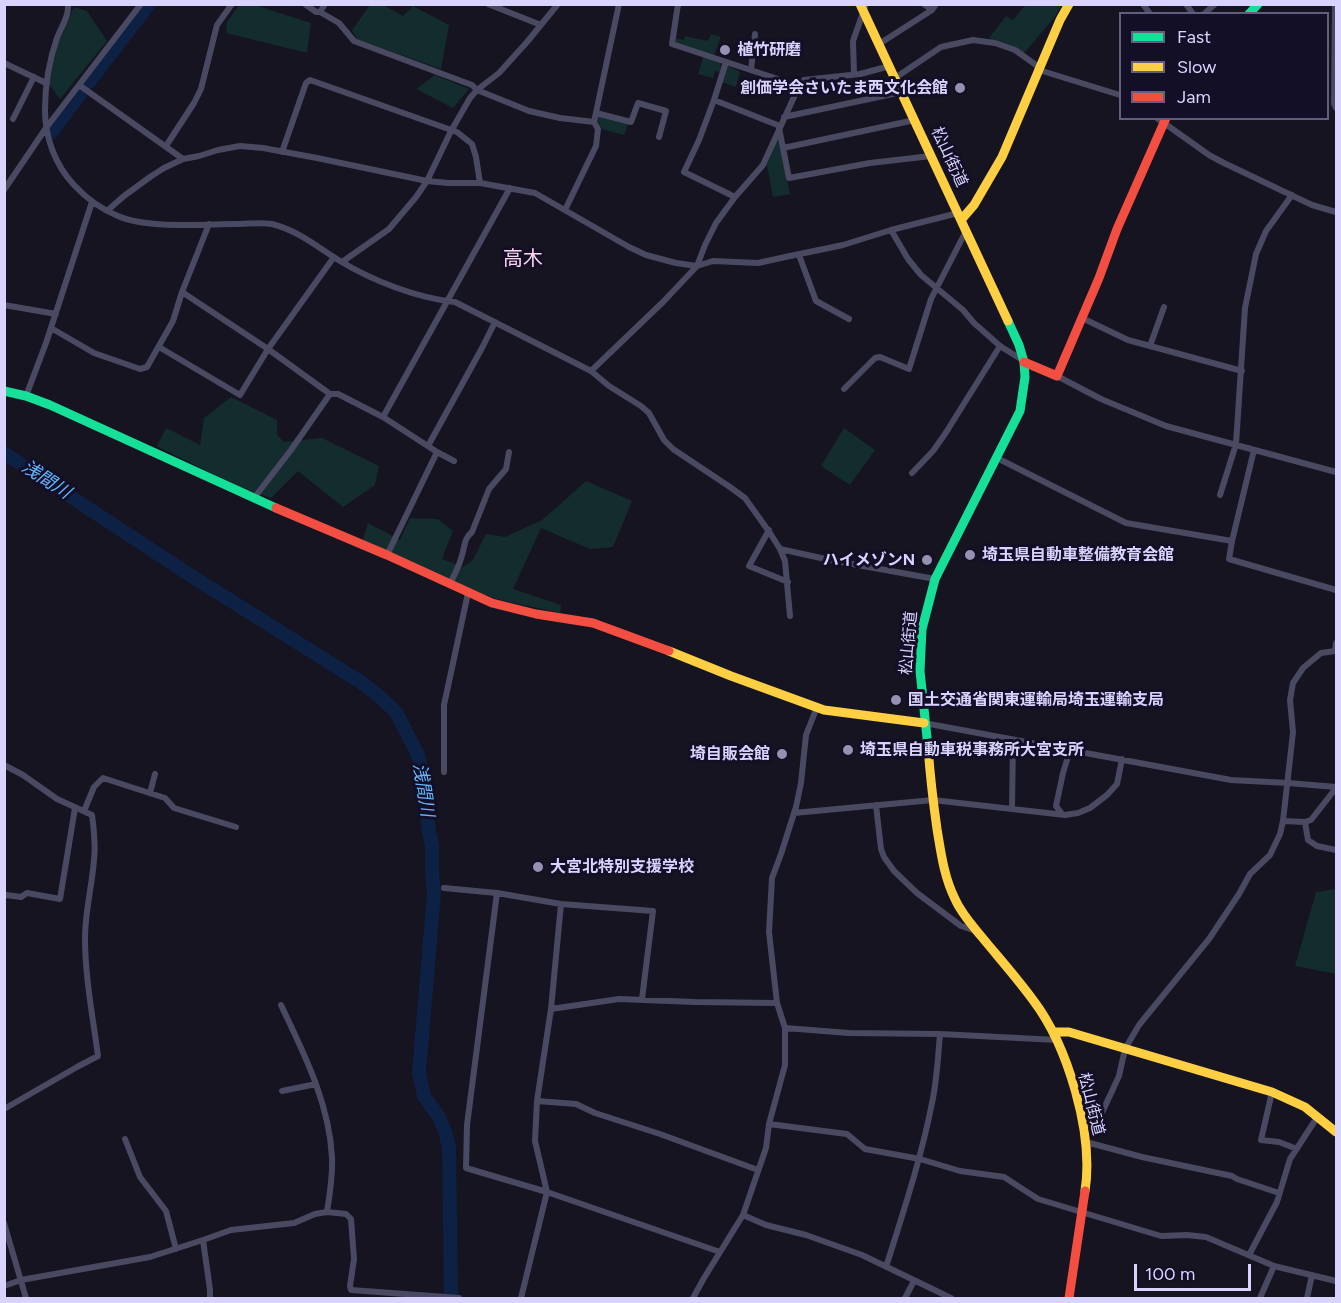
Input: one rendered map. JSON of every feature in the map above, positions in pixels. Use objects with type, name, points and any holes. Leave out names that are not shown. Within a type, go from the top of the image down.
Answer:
[{"type":"street","points":[[68,4],[69,12],[57,39],[46,83],[46,128],[54,156],[66,176],[92,202],[118,216],[140,221],[168,224],[271,224],[292,231],[342,262],[403,291],[447,302],[456,302],[591,371],[649,413],[664,440],[674,449],[744,498],[780,549],[788,582],[790,616]]},
{"type":"street","points":[[4,190],[46,128],[141,4]]},
{"type":"street","points":[[166,146],[201,89],[217,25],[232,4]]},
{"type":"street","points":[[305,4],[339,23],[354,41],[472,85],[477,90],[530,111],[560,118],[594,122]]},
{"type":"street","points":[[320,12],[325,4]]},
{"type":"street","points":[[488,4],[541,25]]},
{"type":"street","points":[[342,262],[389,229],[416,197],[427,181],[470,98],[499,73],[558,4]]},
{"type":"street","points":[[565,210],[597,146],[598,129],[594,122],[619,4]]},
{"type":"street","points":[[678,4],[672,44],[799,86]]},
{"type":"street","points":[[924,4],[934,7]]},
{"type":"street","points":[[108,210],[164,168],[183,159],[240,146],[263,148],[427,181],[480,183],[535,193],[629,247],[646,255],[676,263],[698,266],[713,261],[758,262],[799,255],[843,245],[891,230],[960,217],[974,205],[996,171],[1060,20],[1069,4]]},
{"type":"street","points":[[1335,4],[1334,104],[1336,108]]},
{"type":"street","points":[[854,74],[853,40],[863,7]]},
{"type":"street","name":"松山街道","points":[[863,7],[1019,345],[1024,362],[1025,377],[1020,411],[934,579],[926,612],[920,671],[933,800],[942,862],[947,880],[965,916],[1035,1002],[1055,1036],[1071,1080],[1083,1128],[1088,1163],[1083,1213],[1069,1299]]},
{"type":"street","points":[[879,44],[934,7]]},
{"type":"street","points":[[751,70],[755,34]]},
{"type":"street","points":[[895,78],[941,47],[973,40],[994,43],[1015,51],[1036,65],[1039,70],[1119,95]]},
{"type":"street","points":[[726,62],[699,140],[684,172],[735,197]]},
{"type":"street","points":[[4,63],[46,83]]},
{"type":"street","points":[[591,371],[698,266],[716,223],[763,165],[779,127],[804,80],[854,74],[890,66]]},
{"type":"street","points":[[13,118],[34,77]]},
{"type":"street","points":[[282,152],[306,83],[310,80],[457,132],[472,144],[480,183]]},
{"type":"street","points":[[80,85],[183,159]]},
{"type":"street","points":[[784,117],[902,93]]},
{"type":"street","points":[[714,100],[779,127]]},
{"type":"street","points":[[596,113],[631,122],[638,103],[666,111],[659,137]]},
{"type":"street","points":[[783,148],[915,120]]},
{"type":"street","points":[[1057,376],[1162,120],[1209,155],[1312,205],[1336,212]]},
{"type":"street","points":[[779,127],[789,178],[870,163],[932,156]]},
{"type":"street","points":[[383,417],[510,188]]},
{"type":"street","points":[[1220,495],[1236,444],[1245,308],[1256,254],[1266,231],[1292,195]]},
{"type":"street","points":[[26,396],[56,314],[92,202]]},
{"type":"street","points":[[51,328],[94,353],[140,369],[147,367],[173,321],[209,224]]},
{"type":"street","points":[[891,230],[908,259],[921,274],[1000,346],[1024,362],[1101,399],[1166,426],[1336,472]]},
{"type":"street","points":[[844,389],[875,358],[880,357],[909,369],[931,299],[966,231]]},
{"type":"street","points":[[799,255],[816,301],[849,319]]},
{"type":"street","points":[[159,347],[240,395],[268,349],[334,257]]},
{"type":"street","points":[[182,292],[268,349],[330,394],[338,394],[383,417],[436,452],[454,461]]},
{"type":"street","points":[[4,305],[56,314]]},
{"type":"street","points":[[1150,346],[1164,308]]},
{"type":"street","points":[[1082,318],[1128,340],[1242,371]]},
{"type":"street","points":[[428,446],[495,322]]},
{"type":"street","points":[[912,472],[933,451],[945,434],[1000,346]]},
{"type":"street","points":[[4,391],[50,405],[492,603],[568,620],[593,623],[824,710],[924,723],[1231,780],[1336,787]]},
{"type":"street","points":[[254,498],[330,394]]},
{"type":"street","points":[[1254,450],[1229,559],[1336,590]]},
{"type":"street","points":[[387,555],[436,452]]},
{"type":"street","points":[[450,584],[467,536],[472,532],[489,489],[506,469],[509,452]]},
{"type":"street","points":[[997,458],[1126,523],[1232,541]]},
{"type":"street","points":[[768,530],[749,566],[788,582]]},
{"type":"street","points":[[780,549],[934,579]]},
{"type":"street","points":[[444,772],[444,705],[468,592]]},
{"type":"street","points":[[1083,1128],[1100,1118],[1119,1077],[1125,1049],[1139,1025],[1209,939],[1250,874],[1270,855],[1280,834],[1283,821],[1293,732],[1290,700],[1293,683],[1303,668],[1321,653],[1335,651],[1336,643]]},
{"type":"street","points":[[704,1299],[695,1296],[743,1215],[766,1148],[769,1124],[785,1065],[784,1028],[777,1003],[769,932],[772,878],[794,813],[801,783],[806,735],[817,707]]},
{"type":"street","points":[[1012,809],[1013,740]]},
{"type":"street","points":[[1062,814],[1056,806],[1070,750]]},
{"type":"street","points":[[794,813],[933,800],[1062,814],[1078,813],[1090,808],[1117,784],[1122,759]]},
{"type":"street","points":[[4,765],[23,775],[57,799],[92,815],[95,835],[94,860],[85,939],[98,1056],[4,1108]]},
{"type":"street","points":[[150,793],[155,774]]},
{"type":"street","points":[[84,811],[94,787],[103,777],[165,798],[174,808],[236,827]]},
{"type":"street","points":[[1283,821],[1311,820],[1336,787]]},
{"type":"street","points":[[876,806],[881,849],[894,871],[917,893],[961,926],[976,931]]},
{"type":"street","points":[[4,897],[6,895],[21,897],[27,893],[60,899],[75,807]]},
{"type":"street","points":[[1305,822],[1308,840],[1317,846],[1336,850]]},
{"type":"street","points":[[444,888],[497,893],[561,904],[653,911],[642,999]]},
{"type":"street","points":[[497,893],[467,1125],[466,1168],[547,1192],[720,1252]]},
{"type":"street","points":[[521,1299],[547,1192],[535,1141],[537,1101],[551,1009],[561,904]]},
{"type":"street","points":[[551,1009],[619,999],[777,1003]]},
{"type":"street","points":[[281,1005],[316,1084],[330,1138],[332,1174],[327,1212]]},
{"type":"street","points":[[784,1028],[849,1033],[1055,1036],[1069,1032],[1272,1092],[1305,1107],[1336,1132]]},
{"type":"street","points":[[886,1267],[920,1159],[933,1102],[940,1034]]},
{"type":"street","points":[[282,1091],[316,1084]]},
{"type":"street","points":[[1272,1092],[1261,1140],[1279,1142],[1297,1149]]},
{"type":"street","points":[[537,1101],[576,1104],[595,1113],[758,1170]]},
{"type":"street","points":[[1249,1255],[1277,1202],[1290,1160],[1318,1116]]},
{"type":"street","points":[[769,1124],[847,1134],[865,1149],[920,1159],[960,1171],[1004,1177],[1038,1199],[1161,1236],[1206,1237],[1274,1266],[1336,1281]]},
{"type":"street","points":[[125,1139],[140,1177],[166,1211],[176,1249]]},
{"type":"street","points":[[1086,1142],[1142,1157],[1232,1176],[1279,1193]]},
{"type":"street","points":[[4,1286],[21,1280],[150,1257],[231,1230],[294,1223],[327,1212],[345,1214],[351,1219],[354,1259],[351,1290],[454,1298]]},
{"type":"street","points":[[743,1215],[766,1226],[806,1235],[862,1255],[951,1299]]},
{"type":"street","points":[[4,1222],[26,1299]]},
{"type":"street","points":[[203,1240],[210,1299]]},
{"type":"street","points":[[1260,1299],[1274,1266]]},
{"type":"street","points":[[1307,1299],[1312,1275]]},
{"type":"street","points":[[905,1299],[914,1281]]},
{"type":"green space","points":[[239,5],[255,5],[311,23],[307,53],[226,33],[227,22]]},
{"type":"green space","points":[[370,5],[383,5],[403,16],[413,6],[449,25],[441,69],[357,39],[352,30]]},
{"type":"green space","points":[[1025,5],[1062,5],[1024,53],[989,38],[1006,16],[1013,20]]},
{"type":"green space","points":[[74,7],[87,11],[107,41],[60,99],[48,83],[59,40]]},
{"type":"green space","points":[[711,34],[721,37],[713,58],[674,45],[676,38],[684,40],[685,36],[708,41]]},
{"type":"green space","points":[[703,57],[719,62],[721,65],[720,72],[715,71],[713,78],[698,74]]},
{"type":"green space","points":[[727,65],[740,72],[736,87],[721,82]]},
{"type":"green space","points":[[435,75],[469,89],[453,108],[416,89]]},
{"type":"green space","points":[[595,115],[629,122],[624,135],[602,129]]},
{"type":"green space","points":[[778,135],[790,194],[773,197],[767,165]]},
{"type":"green space","points":[[231,397],[277,420],[277,435],[284,442],[322,438],[379,466],[375,485],[343,507],[298,471],[271,498],[243,489],[157,446],[166,428],[200,445],[204,418]]},
{"type":"green space","points":[[844,428],[875,450],[850,485],[821,466]]},
{"type":"green space","points":[[586,481],[632,501],[613,547],[590,549],[541,528],[513,589],[561,605],[560,613],[496,599],[426,572],[362,542],[368,523],[400,540],[410,518],[438,519],[453,531],[442,559],[463,567],[473,560],[486,534],[505,537],[542,520]]},
{"type":"green space","points":[[1336,889],[1336,974],[1295,966],[1316,892]]},
{"type":"waterway","points":[[89,82],[149,4]]},
{"type":"waterway","points":[[51,133],[80,94]]},
{"type":"waterway","name":"浅間川","points":[[4,453],[193,577],[362,683],[396,712],[418,755],[432,845],[434,893],[419,1072],[424,1096],[439,1117],[449,1148],[451,1298]]},
{"type":"traffic: fast","points":[[1251,12],[1258,4]]},
{"type":"traffic: fast","points":[[928,747],[920,671],[922,629],[935,579],[1020,411],[1025,377],[1024,362],[1008,321]]},
{"type":"traffic: fast","points":[[4,391],[50,405],[276,508]]},
{"type":"traffic: slow","points":[[860,4],[1008,321]]},
{"type":"traffic: slow","points":[[961,220],[974,205],[1002,157],[1060,20],[1069,4]]},
{"type":"traffic: slow","points":[[669,651],[824,710],[924,723]]},
{"type":"traffic: slow","points":[[928,747],[937,829],[943,865],[951,891],[963,914],[1033,1000],[1057,1041],[1082,1118],[1087,1168],[1085,1191]]},
{"type":"traffic: slow","points":[[1054,1032],[1069,1032],[1272,1092],[1305,1107],[1336,1132]]},
{"type":"traffic: jam","points":[[1024,362],[1057,376],[1099,278],[1117,229],[1165,120]]},
{"type":"traffic: jam","points":[[276,508],[492,603],[536,614],[593,623],[669,651]]},
{"type":"traffic: jam","points":[[1069,1298],[1085,1191]]},
{"type":"place","name":"植竹研磨","points":[[725,50]]},
{"type":"place","name":"創価学会さいたま西文化会館","points":[[960,88]]},
{"type":"place","name":"埼玉県自動車整備教育会館","points":[[970,555]]},
{"type":"place","name":"ハイメゾンN","points":[[927,560]]},
{"type":"place","name":"国土交通省関東運輸局埼玉運輸支局","points":[[896,700]]},
{"type":"place","name":"埼玉県自動車税事務所大宮支所","points":[[848,750]]},
{"type":"place","name":"埼自販会館","points":[[782,754]]},
{"type":"place","name":"大宮北特別支援学校","points":[[538,867]]},
{"type":"district","name":"高木","points":[[523,259]]}]
